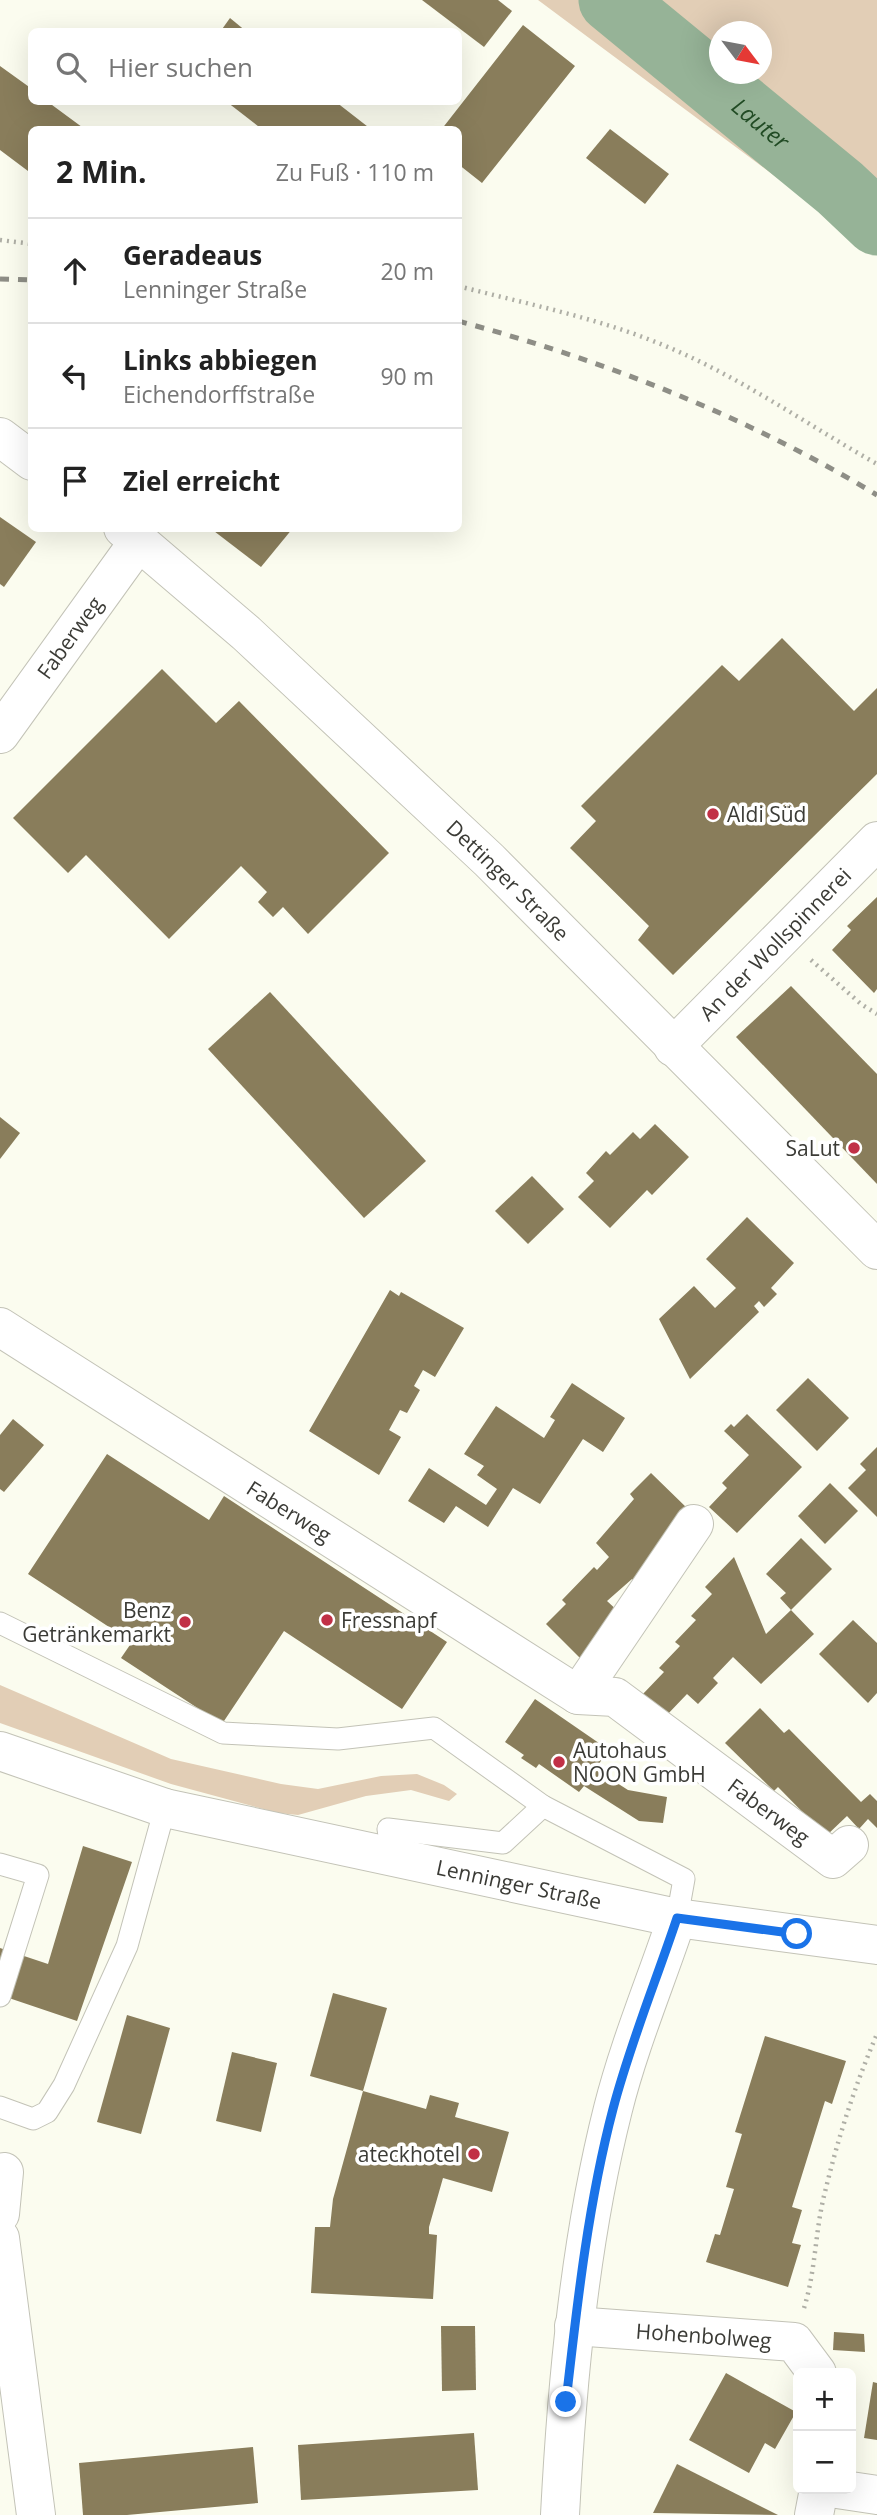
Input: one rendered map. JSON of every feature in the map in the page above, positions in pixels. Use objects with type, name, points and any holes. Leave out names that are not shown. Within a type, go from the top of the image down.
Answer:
[{"type":"street","points":[[0,437],[28,458]]},
{"type":"street","name":"Faberweg","points":[[0,734],[131,535]]},
{"type":"street","name":"Dettinger Straße","points":[[131,535],[246,633],[489,860],[673,1048],[877,1250]]},
{"type":"street","name":"An der Wollspinnerei","points":[[673,1048],[877,841]]},
{"type":"street","name":"Faberweg","points":[[0,1327],[578,1695],[615,1697],[833,1859],[849,1844]]},
{"type":"street","points":[[578,1695],[694,1524]]},
{"type":"street","name":"Lenninger Straße","points":[[0,1751],[165,1808],[677,1918],[877,1945]]},
{"type":"street","points":[[560,2515],[566,2402],[574,2326],[603,2148],[614,2105],[677,1918]]},
{"type":"street","points":[[0,2214],[4,2172]]},
{"type":"street","points":[[0,2238],[36,2515]]},
{"type":"street","name":"Hohenbolweg","points":[[574,2326],[794,2342],[813,2368]]},
{"type":"street","points":[[856,2492],[877,2495]]},
{"type":"street","points":[[814,2515],[818,2494]]},
{"type":"lane","points":[[0,1623],[223,1733],[338,1739],[434,1728],[543,1806],[684,1879],[677,1918]]},
{"type":"lane","points":[[392,1856],[388,1829],[503,1843],[543,1806]]},
{"type":"lane","points":[[0,2107],[33,2119],[47,2112],[64,2085],[127,1946],[165,1808]]},
{"type":"lane","points":[[0,1864],[38,1875],[0,1996]]},
{"type":"path","points":[[0,240],[28,244]]},
{"type":"path","points":[[462,287],[594,322],[663,345],[740,382],[877,464]]},
{"type":"path","points":[[785,935],[836,983],[877,1014]]},
{"type":"path","points":[[794,2342],[814,2278],[824,2194],[855,2085],[877,2034]]},
{"type":"shaded area","points":[[538,0],[877,0],[877,252]]},
{"type":"shaded area","points":[[0,1685],[171,1759],[281,1784],[318,1789],[381,1776],[417,1774],[444,1785],[457,1794],[449,1801],[411,1790],[366,1796],[298,1815],[278,1813],[171,1784],[0,1723]]},
{"type":"building","points":[[422,0],[498,0],[512,11],[484,47]]},
{"type":"building","points":[[230,18],[242,28],[223,28]]},
{"type":"building","points":[[523,25],[575,66],[482,183],[462,167],[462,126],[444,126]]},
{"type":"building","points":[[0,66],[28,86],[28,105],[52,105],[81,126],[28,126],[28,171],[0,150]]},
{"type":"building","points":[[231,105],[340,105],[367,126],[258,126]]},
{"type":"building","points":[[610,129],[669,174],[645,204],[586,158]]},
{"type":"building","points":[[0,517],[36,542],[4,587],[0,584]]},
{"type":"building","points":[[215,532],[290,532],[261,567]]},
{"type":"building","name":"Aldi Süd","points":[[782,638],[854,711],[877,688],[877,774],[673,975],[638,940],[649,926],[570,848],[596,821],[581,806],[722,665],[739,681]]},
{"type":"building","points":[[162,669],[216,723],[239,701],[389,853],[308,934],[283,907],[273,917],[258,902],[267,892],[241,866],[169,939],[86,855],[68,873],[13,818]]},
{"type":"building","points":[[877,897],[877,989],[874,993],[832,950],[851,930],[847,926]]},
{"type":"building","points":[[791,986],[877,1074],[877,1184],[736,1037]]},
{"type":"building","points":[[270,992],[426,1161],[364,1218],[208,1049]]},
{"type":"building","points":[[0,1117],[20,1133],[0,1159]]},
{"type":"building","points":[[655,1124],[689,1157],[652,1195],[647,1190],[610,1228],[578,1197],[594,1181],[586,1173],[606,1151],[610,1155],[633,1132],[640,1139]]},
{"type":"building","points":[[532,1176],[564,1209],[528,1244],[495,1211]]},
{"type":"building","points":[[747,1217],[794,1263],[771,1288],[777,1294],[764,1307],[759,1301],[754,1306],[759,1312],[690,1379],[659,1319],[694,1286],[715,1308],[736,1288],[706,1259]]},
{"type":"building","points":[[390,1290],[399,1296],[401,1292],[464,1328],[435,1377],[423,1370],[414,1386],[420,1390],[407,1413],[400,1410],[389,1430],[401,1437],[379,1475],[309,1431]]},
{"type":"building","points":[[808,1378],[849,1418],[817,1451],[776,1410]]},
{"type":"building","points":[[572,1383],[625,1418],[603,1452],[583,1439],[540,1504],[513,1488],[488,1527],[456,1506],[444,1523],[408,1501],[429,1468],[486,1505],[497,1489],[477,1475],[484,1466],[464,1454],[496,1406],[544,1438],[555,1420],[550,1417]]},
{"type":"building","points":[[747,1414],[802,1467],[737,1533],[709,1507],[727,1488],[722,1483],[749,1455],[724,1431],[731,1424],[734,1427]]},
{"type":"building","points":[[13,1419],[44,1445],[4,1492],[0,1489],[0,1435]]},
{"type":"building","points":[[877,1447],[877,1517],[848,1488],[866,1470],[860,1464]]},
{"type":"building","points":[[107,1454],[209,1520],[224,1496],[447,1642],[402,1709],[284,1631],[222,1724],[121,1658],[132,1642],[28,1574]]},
{"type":"building","points":[[651,1473],[689,1510],[635,1582],[632,1579],[607,1601],[620,1613],[583,1661],[546,1624],[566,1604],[562,1600],[594,1567],[597,1570],[609,1557],[596,1543],[634,1499],[630,1494]]},
{"type":"building","points":[[830,1483],[858,1511],[825,1544],[798,1516]]},
{"type":"building","points":[[801,1538],[832,1569],[791,1610],[780,1598],[786,1593],[766,1574]]},
{"type":"building","points":[[734,1557],[766,1634],[791,1610],[814,1634],[761,1684],[733,1657],[713,1678],[718,1683],[698,1704],[687,1694],[665,1717],[642,1695],[664,1672],[659,1668],[680,1646],[675,1642],[696,1620],[691,1616],[712,1594],[705,1587]]},
{"type":"building","points":[[853,1620],[877,1643],[877,1693],[868,1703],[819,1654]]},
{"type":"building","points":[[535,1699],[609,1750],[595,1769],[628,1790],[667,1797],[663,1823],[639,1821],[584,1786],[579,1792],[539,1764],[536,1768],[521,1758],[524,1755],[505,1742]]},
{"type":"building","points":[[760,1708],[784,1733],[789,1729],[861,1802],[870,1794],[877,1801],[877,1828],[868,1819],[859,1829],[847,1816],[826,1836],[778,1787],[774,1791],[725,1743]]},
{"type":"building","points":[[83,1846],[132,1862],[77,2021],[0,1995],[0,1948],[48,1964]]},
{"type":"building","points":[[333,1993],[387,2008],[363,2091],[310,2076]]},
{"type":"building","points":[[127,2015],[170,2028],[141,2134],[97,2122]]},
{"type":"building","points":[[765,2036],[846,2061],[832,2104],[825,2101],[792,2207],[802,2210],[792,2243],[801,2245],[788,2287],[706,2262],[715,2234],[720,2235],[734,2189],[726,2187],[742,2134],[735,2132]]},
{"type":"building","points":[[232,2052],[277,2063],[261,2132],[216,2121]]},
{"type":"building","points":[[363,2091],[426,2109],[430,2095],[459,2103],[455,2117],[509,2132],[492,2192],[443,2178],[429,2227],[429,2234],[437,2235],[433,2299],[311,2293],[315,2227],[330,2227],[333,2199]]},
{"type":"building","points":[[441,2326],[475,2326],[476,2390],[442,2391]]},
{"type":"building","points":[[834,2332],[864,2334],[865,2352],[833,2350]]},
{"type":"building","points":[[726,2373],[793,2410],[793,2417],[775,2449],[765,2443],[749,2473],[689,2440]]},
{"type":"building","points":[[873,2382],[877,2383],[877,2440],[864,2438]]},
{"type":"building","points":[[474,2433],[478,2490],[301,2500],[298,2445]]},
{"type":"building","points":[[253,2447],[258,2503],[127,2515],[83,2515],[79,2463]]},
{"type":"building","points":[[677,2464],[778,2515],[653,2513]]},
{"type":"waterway","name":"Lauter","points":[[611,0],[840,188],[877,223]]},
{"type":"railway","points":[[0,279],[28,280]]},
{"type":"railway","points":[[462,322],[567,354],[674,393],[777,440],[877,495]]},
{"type":"place","name":"Aldi Süd","points":[[713,814]]},
{"type":"place","name":"SaLut","points":[[854,1148]]},
{"type":"place","name":"Fressnapf","points":[[327,1620]]},
{"type":"place","name":"Benz Getränkemarkt","points":[[185,1622]]},
{"type":"place","name":"Autohaus NOON GmbH","points":[[559,1762]]},
{"type":"place","name":"ateckhotel","points":[[474,2154]]},
{"type":"route","points":[[566,2402],[574,2326],[603,2148],[614,2105],[677,1918],[797,1934]]}]
